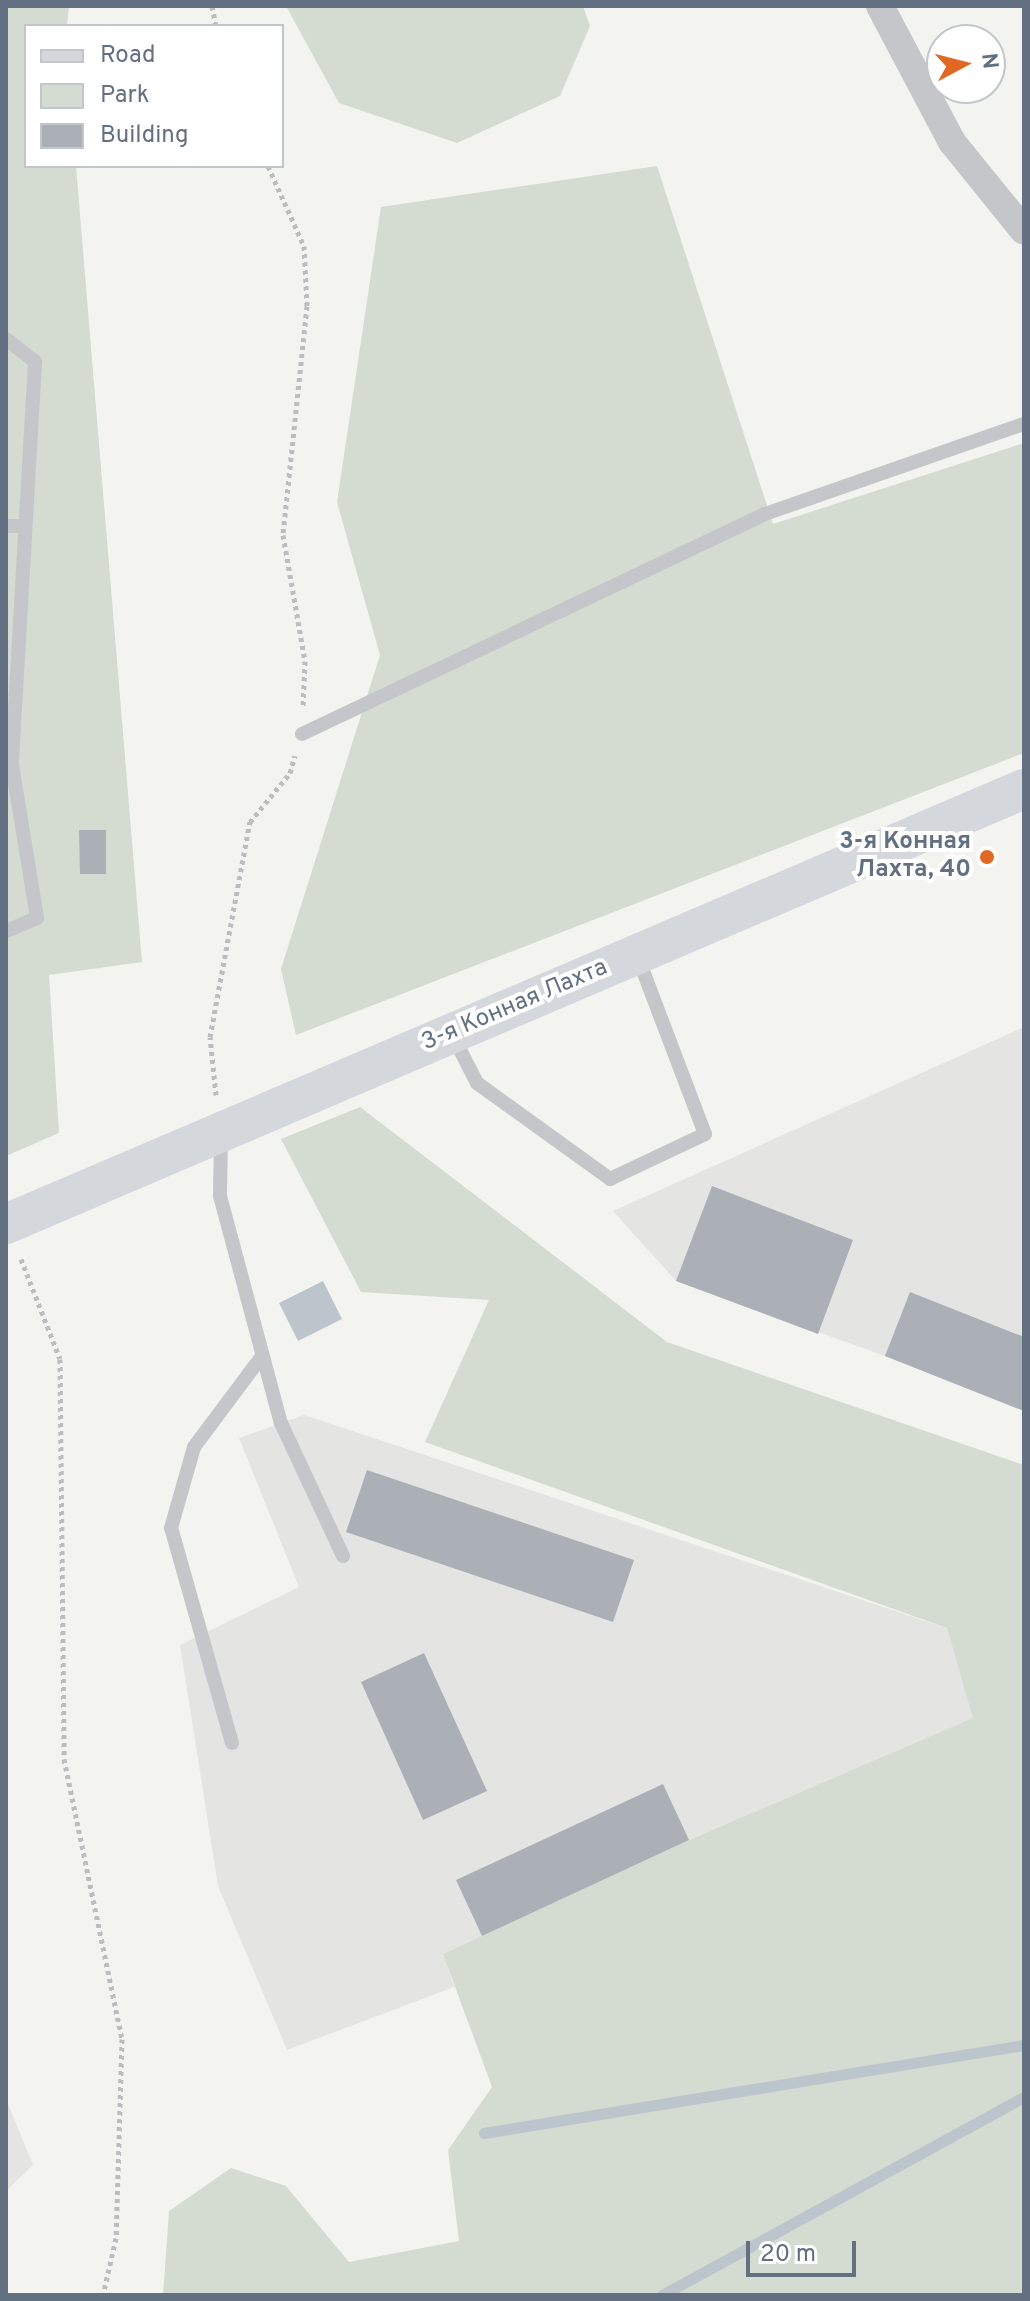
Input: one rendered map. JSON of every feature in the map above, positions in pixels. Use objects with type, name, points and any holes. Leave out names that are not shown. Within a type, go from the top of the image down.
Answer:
[{"type":"main road","name":"3-я Конная Лахта","points":[[7,1223],[1024,789]]},
{"type":"street","points":[[880,6],[952,142],[1024,231]]},
{"type":"lane","points":[[6,339],[35,362],[9,765],[37,918],[6,931]]},
{"type":"lane","points":[[302,734],[765,514],[1024,424]]},
{"type":"lane","points":[[6,526],[25,526]]},
{"type":"lane","points":[[452,1033],[477,1083],[610,1179],[705,1134],[637,954]]},
{"type":"lane","points":[[221,1132],[220,1196],[281,1423],[343,1556]]},
{"type":"lane","points":[[232,1743],[171,1528],[194,1447],[262,1356]]},
{"type":"path","points":[[221,1132],[211,1067],[210,1037],[250,822],[290,773],[302,734],[305,661],[283,535],[307,306],[304,246],[269,168]]},
{"type":"path","points":[[7,1223],[60,1359],[64,1759],[122,2039],[116,2238],[103,2295]]},
{"type":"shaded area","points":[[1024,1027],[1024,1411],[885,1356],[676,1281],[613,1211]]},
{"type":"shaded area","points":[[323,1281],[342,1319],[298,1341],[279,1303]]},
{"type":"shaded area","points":[[304,1415],[947,1628],[974,1718],[689,1840],[444,1954],[454,1987],[287,2050],[218,1886],[180,1645],[299,1587],[239,1438]]},
{"type":"shaded area","points":[[6,2099],[33,2165],[6,2191]]},
{"type":"green space","points":[[6,6],[69,6],[67,24],[24,24],[24,168],[76,168],[142,962],[49,975],[59,1133],[6,1156]]},
{"type":"green space","points":[[286,6],[583,6],[590,26],[560,96],[457,143],[339,103]]},
{"type":"green space","points":[[657,166],[773,524],[1024,443],[1024,753],[296,1035],[281,969],[380,655],[337,502],[381,207]]},
{"type":"green space","points":[[360,1107],[667,1342],[1024,1465],[1024,2295],[163,2295],[169,2211],[231,2168],[286,2186],[349,2262],[459,2241],[448,2150],[492,2087],[443,1954],[689,1840],[973,1718],[947,1628],[425,1442],[489,1300],[361,1292],[281,1139]]},
{"type":"building","points":[[79,830],[106,830],[106,874],[80,874]]},
{"type":"building","points":[[712,1186],[853,1240],[818,1334],[676,1281]]},
{"type":"building","points":[[910,1292],[1024,1337],[1024,1411],[885,1356]]},
{"type":"building","points":[[367,1470],[634,1560],[613,1622],[346,1532]]},
{"type":"building","points":[[424,1653],[487,1791],[423,1820],[361,1682]]},
{"type":"building","points":[[663,1784],[689,1840],[482,1936],[456,1880]]},
{"type":"waterway","points":[[484,2133],[1024,2045]]},
{"type":"waterway","points":[[662,2295],[1024,2097]]},
{"type":"place","name":"3-я Конная Лахта, 40","points":[[987,857]]}]
